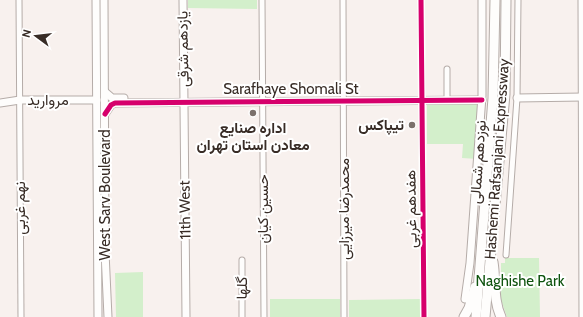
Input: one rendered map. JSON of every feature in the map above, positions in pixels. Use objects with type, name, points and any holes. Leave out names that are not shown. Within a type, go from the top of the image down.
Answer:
[{"type":"highway","name":"Hashemi Rafsanjani Expressway","points":[[476,317],[493,98],[495,0]]},
{"type":"highway","name":"Hashemi Rafsanjani Expressway","points":[[485,317],[505,94],[506,0]]},
{"type":"highway","points":[[490,250],[495,275],[497,303],[501,317]]},
{"type":"highway","points":[[464,317],[469,308],[480,270]]},
{"type":"street","name":"نهم غربی","points":[[19,0],[21,317]]},
{"type":"street","name":"West Sarv Boulevard","points":[[96,0],[97,315]]},
{"type":"street","name":"West Sarv Boulevard","points":[[104,0],[105,252],[107,309],[109,317]]},
{"type":"street","name":"یازدهم شرقی","points":[[183,0],[184,100]]},
{"type":"street","name":"حسین کیان","points":[[262,0],[264,317]]},
{"type":"street","name":"محمدرضا میرزایی","points":[[343,0],[344,317]]},
{"type":"street","name":"هفدهم غربی","points":[[421,0],[424,317]]},
{"type":"street","name":"نوزدهم شمالی","points":[[465,299],[470,263],[482,98],[482,0]]},
{"type":"street","points":[[506,255],[517,98],[518,0]]},
{"type":"street","points":[[581,0],[582,317]]},
{"type":"street","points":[[446,96],[447,69]]},
{"type":"street","name":"Sarafhaye Shomali St","points":[[105,92],[112,98],[184,100]]},
{"type":"street","name":"Sarafhaye Shomali St","points":[[422,98],[446,96],[482,98]]},
{"type":"street","points":[[517,98],[582,97]]},
{"type":"street","name":"Sarafhaye Shomali St","points":[[105,114],[111,105],[115,103],[184,100],[482,98]]},
{"type":"street","name":"مروارید","points":[[0,103],[20,100],[97,100]]},
{"type":"street","name":"11th West","points":[[184,100],[186,317]]},
{"type":"street","name":"گلها","points":[[242,260],[242,317]]},
{"type":"street","points":[[98,284],[100,278],[103,277],[106,284]]},
{"type":"green space","points":[[188,0],[257,0],[257,9],[188,8]]},
{"type":"green space","points":[[427,103],[476,103],[479,107],[477,159],[462,158],[463,144],[427,144]]},
{"type":"green space","name":"Naghishe Park","points":[[505,258],[539,258],[540,317],[507,317],[501,300],[501,263],[505,263]]},
{"type":"green space","points":[[143,272],[143,317],[116,317],[115,273]]},
{"type":"green space","points":[[270,299],[340,299],[340,317],[270,317]]},
{"type":"green space","points":[[420,299],[420,317],[349,317],[349,300]]},
{"type":"cycle path","points":[[421,0],[424,317]]},
{"type":"cycle path","points":[[105,114],[111,105],[115,103],[482,100]]},
{"type":"place","name":"اداره صنایع معادن استان تهران","points":[[253,113]]},
{"type":"place","name":"تیپاکس","points":[[412,125]]}]
